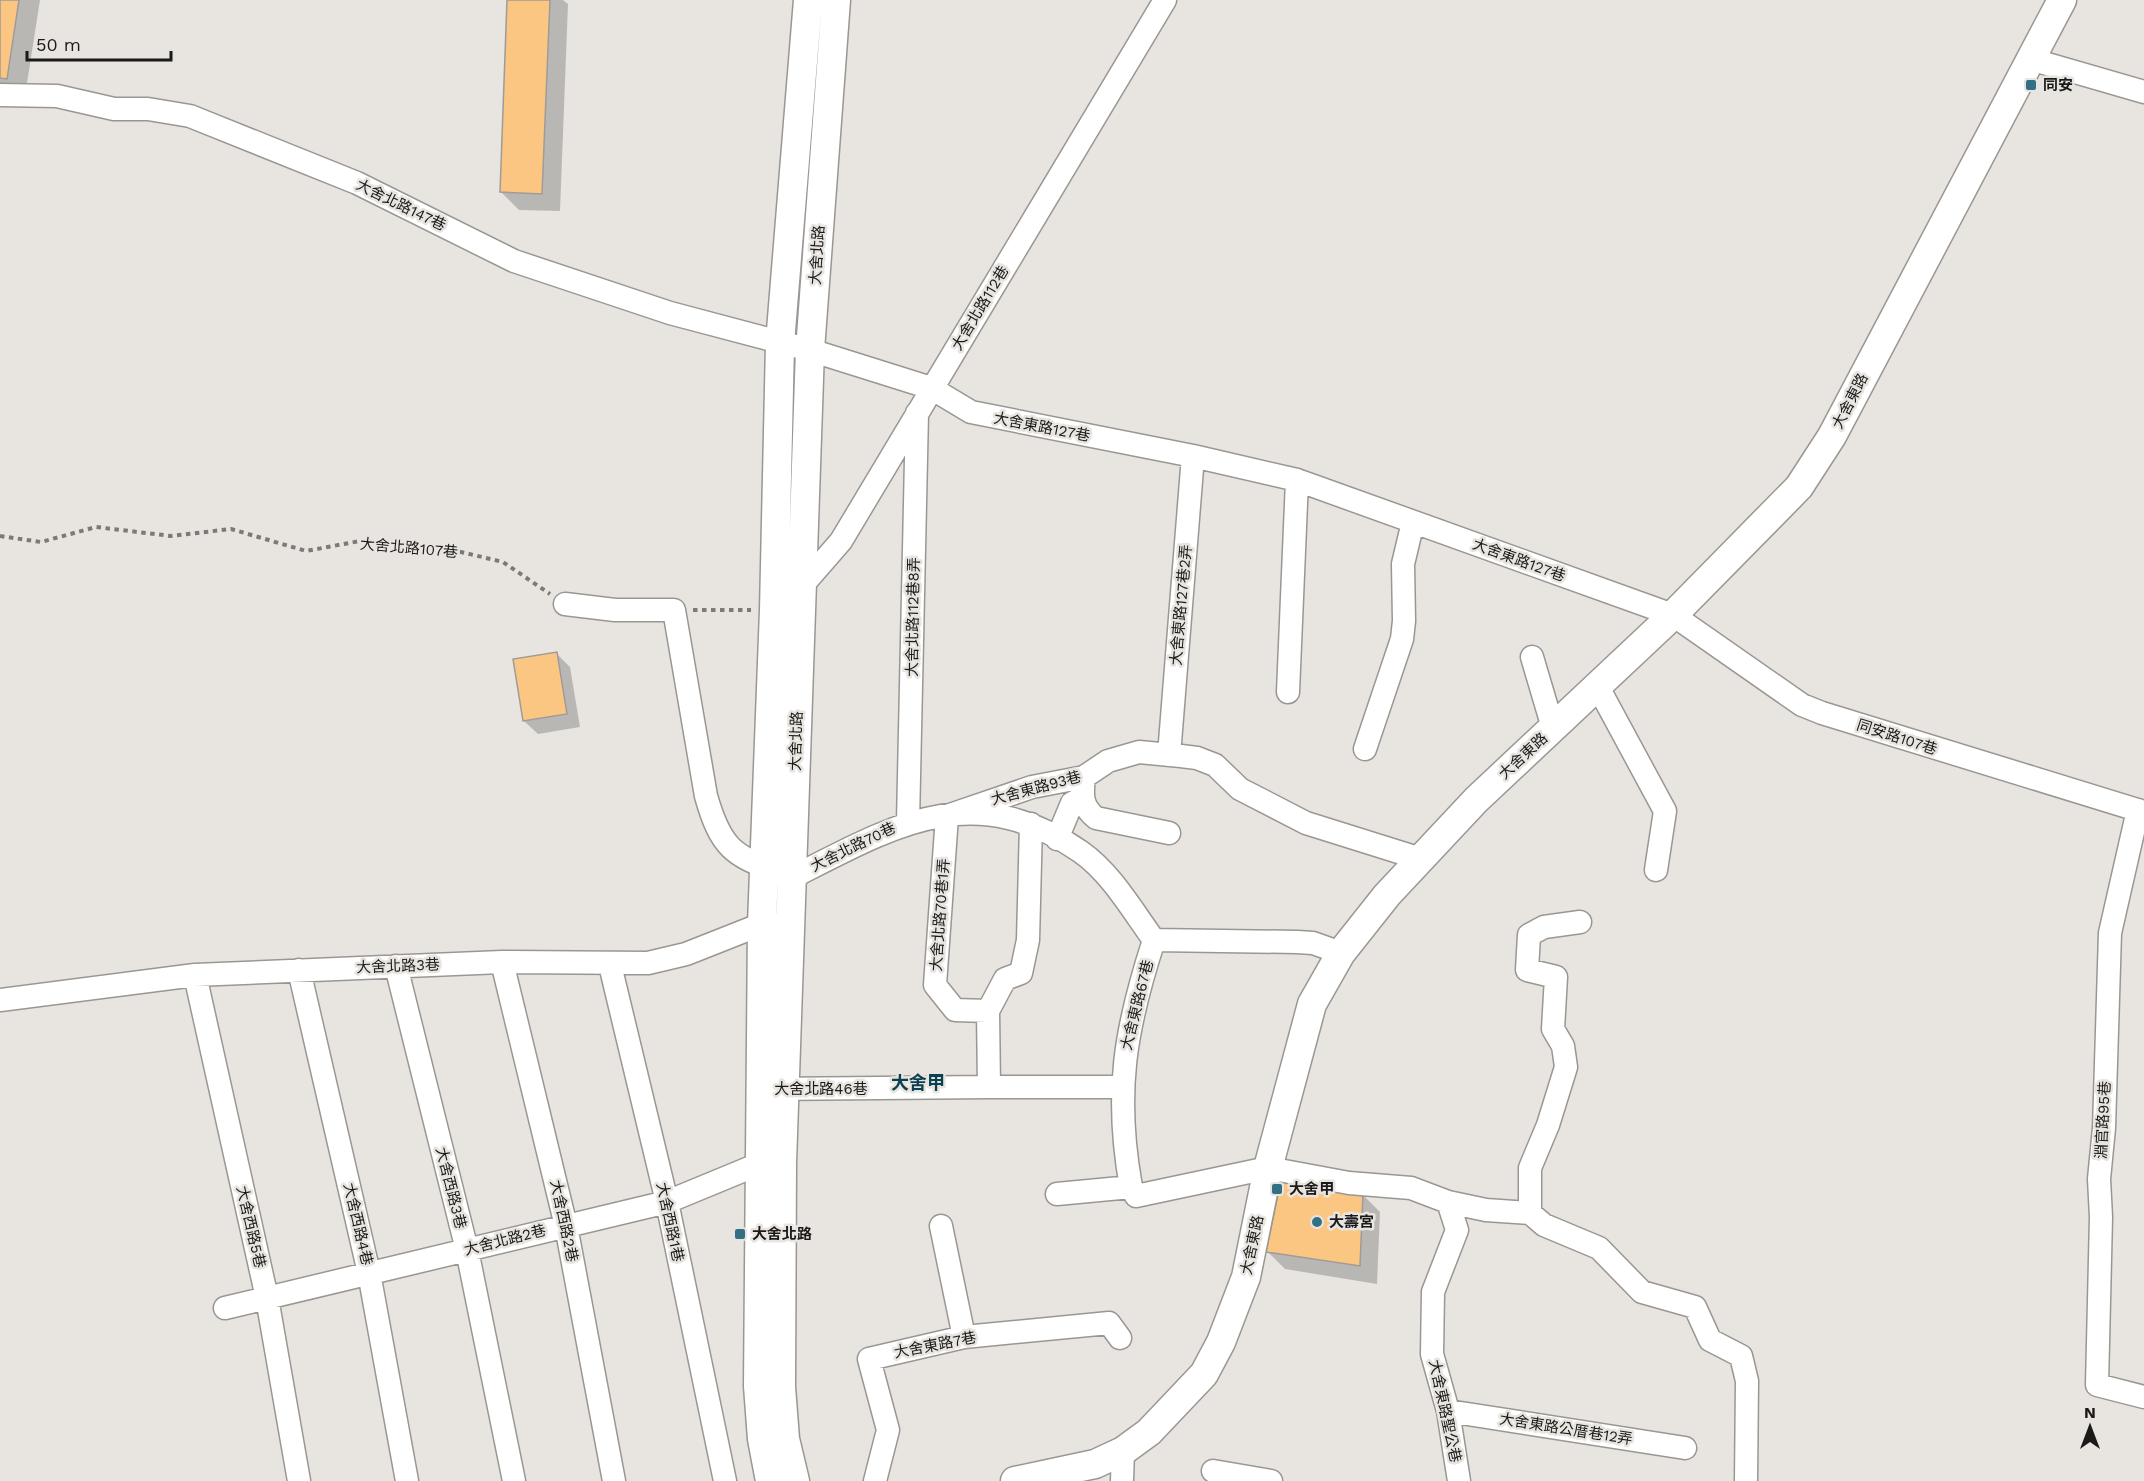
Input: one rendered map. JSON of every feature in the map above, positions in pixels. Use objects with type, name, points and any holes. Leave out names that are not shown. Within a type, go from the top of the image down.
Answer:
[{"type":"main road","name":"大舍北路","points":[[770,1481],[762,1439],[758,1386],[772,1089],[790,923],[788,584],[808,0]]},
{"type":"main road","name":"大舍北路","points":[[795,346],[836,0]]},
{"type":"main road","name":"大舍東路","points":[[1016,1481],[1095,1464],[1123,1451],[1149,1432],[1204,1374],[1221,1342],[1246,1277],[1268,1168],[1312,1004],[1341,953],[1360,925],[1476,800],[1673,615],[1799,487],[1817,462],[2062,0]]},
{"type":"main road","name":"大舍北路","points":[[772,1089],[762,924],[774,610],[788,584]]},
{"type":"main road","name":"大舍北路","points":[[770,1164],[785,1439],[795,1481]]},
{"type":"street","name":"大舍北路112巷","points":[[788,584],[841,541],[1165,0]]},
{"type":"street","points":[[2030,59],[2144,93]]},
{"type":"street","name":"大舍北路147巷","points":[[0,95],[57,96],[114,109],[148,110],[190,116],[357,183],[514,261],[669,313],[795,346]]},
{"type":"street","name":"大舍東路127巷","points":[[795,346],[931,388],[971,412],[1193,456],[1297,480],[1673,615]]},
{"type":"street","name":"大舍北路112巷8弄","points":[[908,822],[917,412]]},
{"type":"street","name":"大舍東路127巷2弄","points":[[1169,755],[1193,456]]},
{"type":"street","points":[[1288,692],[1297,480]]},
{"type":"street","points":[[1365,749],[1402,639],[1404,621],[1402,564],[1413,522]]},
{"type":"street","points":[[565,604],[615,610],[674,610],[706,796],[714,826],[722,841],[736,853],[791,878]]},
{"type":"street","name":"同安路107巷","points":[[1673,615],[1802,705],[2141,811]]},
{"type":"street","points":[[1532,657],[1553,728]]},
{"type":"street","points":[[1598,687],[1665,811],[1656,870]]},
{"type":"street","name":"大舍東路93巷","points":[[947,816],[988,800],[1083,787],[1108,761],[1139,752],[1197,758],[1215,765],[1240,789],[1306,823],[1421,859]]},
{"type":"street","points":[[1083,787],[1087,810],[1096,818],[1169,833]]},
{"type":"street","points":[[1057,839],[1072,803],[1083,787]]},
{"type":"street","name":"淵官路95巷","points":[[2141,811],[2110,933],[2104,1128],[2099,1179],[2101,1217],[2097,1384],[2144,1397]]},
{"type":"street","name":"大舍北路70巷","points":[[791,878],[871,837],[908,822],[976,813],[999,815],[1030,824],[1082,853],[1113,884],[1154,940]]},
{"type":"street","name":"大舍北路70巷1弄","points":[[947,816],[935,985],[955,1010],[988,1011]]},
{"type":"street","points":[[989,1087],[988,1011],[1005,979],[1021,973],[1028,940],[1030,824]]},
{"type":"street","points":[[1530,1213],[1530,1168],[1548,1125],[1566,1067],[1563,1046],[1552,1029],[1556,977],[1527,970],[1529,935],[1544,927],[1580,922]]},
{"type":"street","name":"大舍北路3巷","points":[[0,1000],[195,975],[502,963],[610,965],[648,963],[686,954],[762,924],[790,923]]},
{"type":"street","name":"大舍東路67巷","points":[[1131,1187],[1122,1087],[1124,1050],[1136,995],[1154,940],[1313,943],[1341,953]]},
{"type":"street","name":"大舍西路2巷","points":[[502,963],[566,1226],[614,1481]]},
{"type":"street","name":"大舍西路1巷","points":[[610,965],[667,1202],[725,1481]]},
{"type":"street","name":"大舍西路3巷","points":[[396,966],[467,1250],[514,1481]]},
{"type":"street","name":"大舍西路4巷","points":[[299,970],[369,1273],[407,1481]]},
{"type":"street","name":"大舍西路5巷","points":[[195,975],[267,1298],[299,1481]]},
{"type":"street","name":"大舍北路46巷","points":[[772,1089],[1122,1087]]},
{"type":"street","name":"大舍北路2巷","points":[[225,1308],[667,1202],[770,1164]]},
{"type":"street","points":[[1057,1194],[1131,1187],[1136,1196],[1268,1168],[1349,1183],[1411,1188],[1448,1202],[1486,1210],[1530,1213],[1544,1225],[1599,1248],[1642,1292],[1695,1307],[1710,1340],[1741,1356],[1747,1381],[1746,1481]]},
{"type":"street","name":"大舍東路聖公巷","points":[[1448,1202],[1457,1230],[1433,1292],[1432,1354],[1448,1411],[1459,1481]]},
{"type":"street","points":[[940,1226],[964,1337]]},
{"type":"street","name":"大舍東路7巷","points":[[875,1481],[888,1430],[869,1359],[964,1337],[1109,1323],[1120,1338]]},
{"type":"street","name":"大舍東路公厝巷12弄","points":[[1448,1411],[1685,1448]]},
{"type":"street","points":[[1122,1481],[1123,1451]]},
{"type":"street","points":[[1213,1472],[1271,1481]]},
{"type":"path","name":"大舍北路107巷","points":[[0,536],[41,542],[96,527],[171,536],[231,529],[306,551],[360,541],[440,548],[503,562],[565,604]]},
{"type":"path","points":[[674,610],[774,610]]},
{"type":"building","points":[[0,0],[19,0],[7,79],[0,78]]},
{"type":"building","points":[[507,0],[550,0],[542,194],[500,192]]},
{"type":"building","points":[[557,652],[567,714],[523,721],[513,659]]},
{"type":"building","name":"大壽宮","points":[[1282,1175],[1363,1193],[1360,1266],[1266,1252]]},
{"type":"place","name":"同安","points":[[2031,85]]},
{"type":"place","name":"大舍甲","points":[[1277,1189]]},
{"type":"place","name":"大壽宮","points":[[1317,1222]]},
{"type":"place","name":"大舍北路","points":[[740,1234]]},
{"type":"district","name":"大舍甲","points":[[918,1082]]}]
